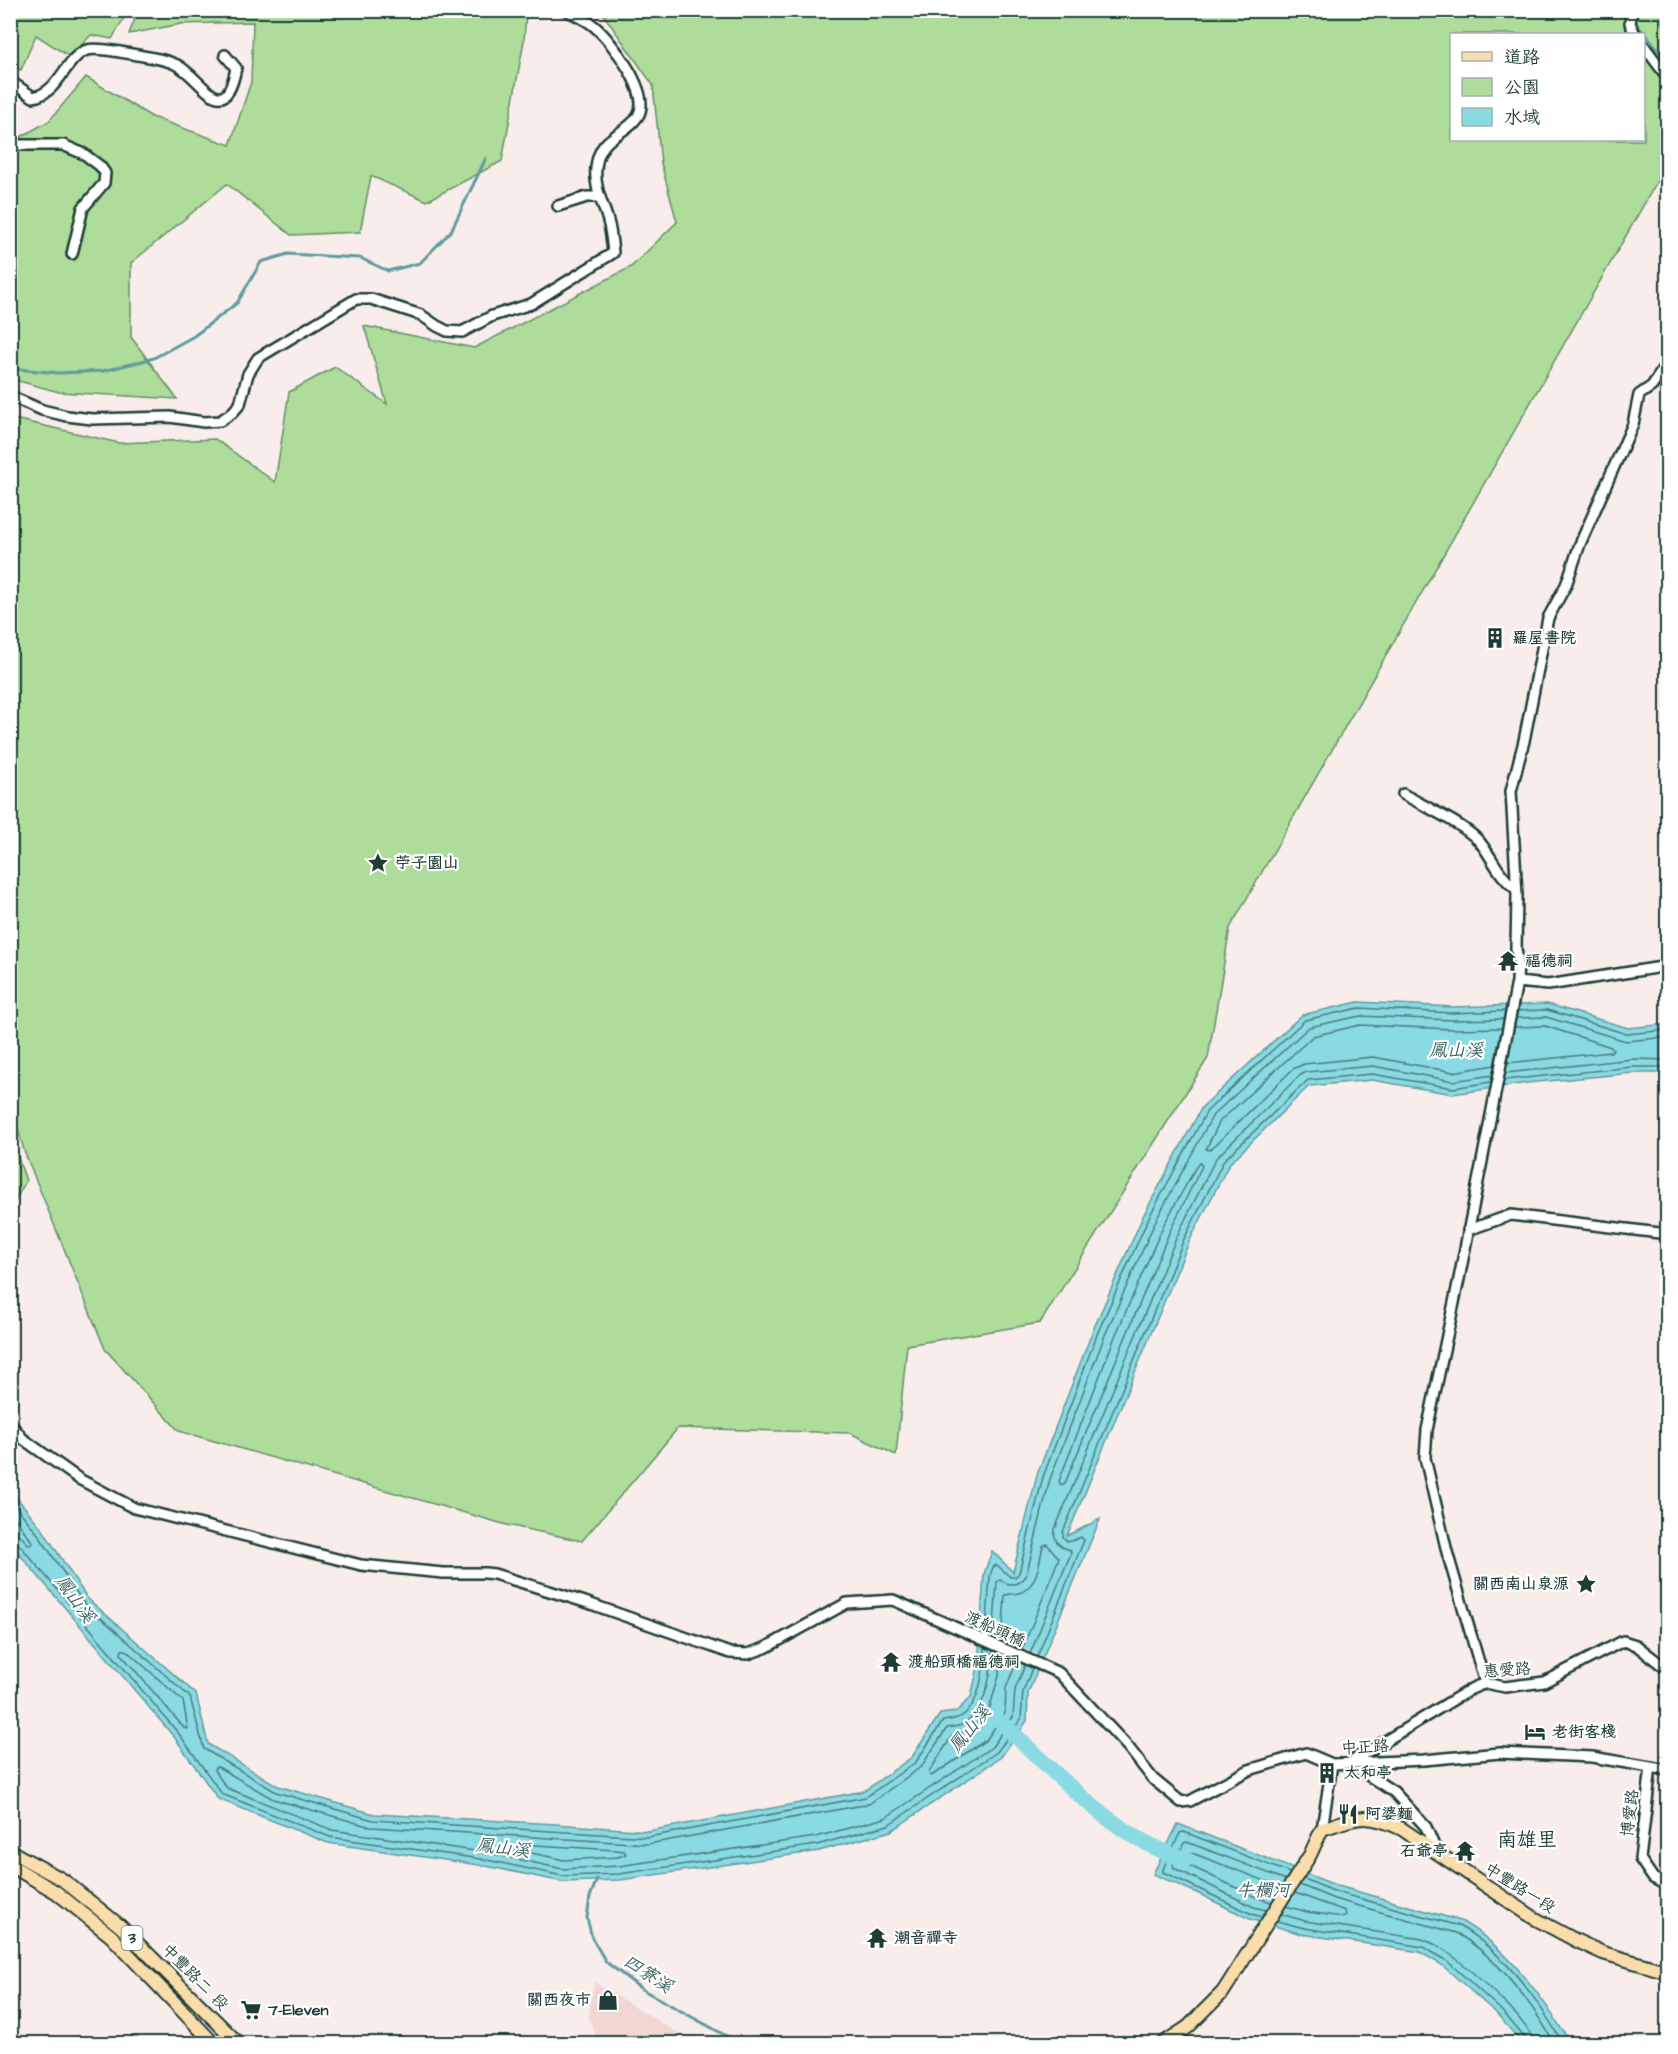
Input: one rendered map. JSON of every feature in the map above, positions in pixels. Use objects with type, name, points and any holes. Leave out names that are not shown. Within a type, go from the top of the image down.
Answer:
[{"type":"main road","name":"中豐路一段","points":[[1322,1829],[1350,1820],[1376,1818],[1402,1829],[1534,1918],[1577,1941],[1603,1953],[1668,1972]]},
{"type":"main road","points":[[1162,2043],[1188,2027],[1223,1992],[1310,1855],[1322,1829]]},
{"type":"main road","name":"中豐路二 段","points":[[10,1851],[63,1880],[120,1926],[239,2043]]},
{"type":"main road","name":"中豐路二 段","points":[[10,1865],[56,1892],[111,1936],[214,2043]]},
{"type":"street","points":[[10,396],[42,410],[67,416],[170,417],[204,422],[220,421],[240,404],[248,374],[258,358],[356,299],[371,300],[421,315],[437,326],[462,332],[492,316],[531,304],[614,253],[608,222],[598,197],[596,167],[602,147],[637,119],[642,100],[635,81],[621,57],[602,33],[592,24],[566,10]]},
{"type":"street","points":[[1632,10],[1630,23],[1635,33]]},
{"type":"street","points":[[1645,47],[1668,78]]},
{"type":"street","points":[[10,81],[33,97],[39,96],[50,89],[80,53],[90,49],[135,54],[175,63],[192,74],[204,90],[212,96],[220,97],[233,86],[236,68],[225,55]]},
{"type":"street","points":[[10,145],[63,145],[84,154],[100,166],[105,173],[104,183],[83,208],[72,254]]},
{"type":"street","points":[[558,206],[587,197],[598,197]]},
{"type":"street","points":[[1485,1683],[1447,1552],[1425,1458],[1427,1430],[1517,982],[1516,889],[1511,791],[1524,741],[1548,618],[1566,585],[1580,544],[1633,424],[1639,396],[1652,386],[1668,362]]},
{"type":"street","points":[[1403,794],[1478,840],[1503,878],[1516,889]]},
{"type":"street","points":[[1517,982],[1548,985],[1668,966]]},
{"type":"street","points":[[1468,1230],[1511,1215],[1668,1234]]},
{"type":"street","name":"渡船頭橋","points":[[10,1423],[23,1439],[80,1479],[134,1508],[361,1565],[494,1574],[585,1602],[730,1653],[748,1654],[765,1648],[847,1603],[893,1600],[1059,1673]]},
{"type":"street","name":"惠愛路","points":[[1349,1763],[1485,1683],[1505,1687],[1544,1682],[1623,1641],[1636,1645],[1668,1670]]},
{"type":"street","name":"中正路","points":[[1059,1673],[1128,1747],[1153,1779],[1181,1802],[1190,1801],[1249,1770],[1306,1753],[1332,1764],[1424,1760],[1500,1753],[1592,1758],[1668,1770]]},
{"type":"street","points":[[1349,1763],[1394,1792],[1426,1827],[1438,1854]]},
{"type":"street","points":[[1322,1829],[1332,1764]]},
{"type":"street","name":"博愛路","points":[[1651,1767],[1640,1859],[1653,1878],[1668,1886]]},
{"type":"shaded area","name":"關西夜市","points":[[594,1982],[678,2033],[676,2043],[599,2043],[588,2018]]},
{"type":"green space","points":[[712,10],[1667,11],[1667,164],[1230,928],[1208,1058],[1040,1323],[907,1345],[896,1455],[850,1433],[678,1428],[582,1541],[507,1525],[179,1431],[105,1349],[24,1151],[11,1102],[10,418],[119,443],[215,439],[275,482],[289,392],[335,367],[387,404],[364,326],[474,348],[631,267],[677,222],[661,163],[653,85],[601,11],[699,11],[709,17]]},
{"type":"green space","points":[[10,11],[128,11],[112,39],[91,35],[70,57],[36,35],[21,70],[11,65]]},
{"type":"green space","points":[[138,11],[526,11],[524,41],[502,161],[427,201],[371,176],[360,232],[291,235],[227,184],[131,263],[131,337],[177,399],[59,392],[11,379],[10,143],[49,121],[86,77],[152,117],[230,145],[251,82],[253,22],[181,24],[129,34]]},
{"type":"green space","points":[[10,1134],[26,1181],[11,1208],[10,1208]]},
{"type":"water","name":"鳳山溪","points":[[1358,1002],[1452,1007],[1547,1004],[1628,1028],[1667,1024],[1667,1073],[1633,1073],[1527,1083],[1453,1094],[1372,1080],[1309,1086],[1229,1164],[1189,1242],[1067,1536],[1100,1519],[1028,1693],[1027,1721],[1001,1757],[891,1831],[819,1851],[620,1880],[563,1882],[486,1866],[328,1843],[218,1799],[175,1738],[11,1544],[10,1489],[43,1530],[87,1598],[196,1694],[208,1744],[278,1786],[374,1814],[648,1831],[864,1791],[912,1757],[940,1714],[956,1712],[971,1697],[978,1667],[984,1574],[992,1551],[1013,1572],[1037,1475],[1093,1330],[1143,1216],[1202,1107],[1302,1015]]},
{"type":"water","name":"牛欄河","points":[[1178,1824],[1338,1886],[1461,1921],[1478,1932],[1509,1959],[1536,1991],[1570,2043],[1522,2043],[1497,2014],[1442,1965],[1420,1952],[1302,1934],[1250,1919],[1153,1874]]},
{"type":"pier","points":[[977,1628],[1046,1658],[1041,1671],[977,1643]]},
{"type":"waterway","points":[[1620,10],[1628,17]]},
{"type":"waterway","points":[[1635,24],[1645,33]]},
{"type":"waterway","points":[[1645,33],[1668,63]]},
{"type":"waterway","points":[[10,365],[17,369],[59,373],[103,371],[154,358],[194,336],[237,303],[261,262],[288,254],[360,258],[388,271],[420,263],[451,231],[486,158]]},
{"type":"waterway","name":"牛欄河","points":[[1001,1722],[1064,1781],[1111,1820],[1135,1837],[1160,1850],[1186,1859]]},
{"type":"waterway","name":"四寮溪","points":[[597,1879],[590,1897],[587,1918],[592,1938],[606,1962],[643,1990],[741,2044]]},
{"type":"place","name":"羅屋書院","points":[[1495,638]]},
{"type":"place","name":"苧子園山","points":[[378,863]]},
{"type":"place","name":"福德祠","points":[[1508,961]]},
{"type":"place","name":"關西南山泉源","points":[[1586,1584]]},
{"type":"place","name":"渡船頭橋福德祠","points":[[891,1662]]},
{"type":"place","name":"老街客棧","points":[[1535,1732]]},
{"type":"place","name":"太和亭","points":[[1327,1773]]},
{"type":"place","name":"阿婆麵","points":[[1348,1814]]},
{"type":"place","name":"石爺亭","points":[[1465,1851]]},
{"type":"place","name":"潮音禪寺","points":[[877,1938]]},
{"type":"place","name":"關西夜市","points":[[608,2000]]},
{"type":"place","name":"7-Eleven","points":[[251,2010]]},
{"type":"district","name":"南雄里","points":[[1527,1840]]}]
